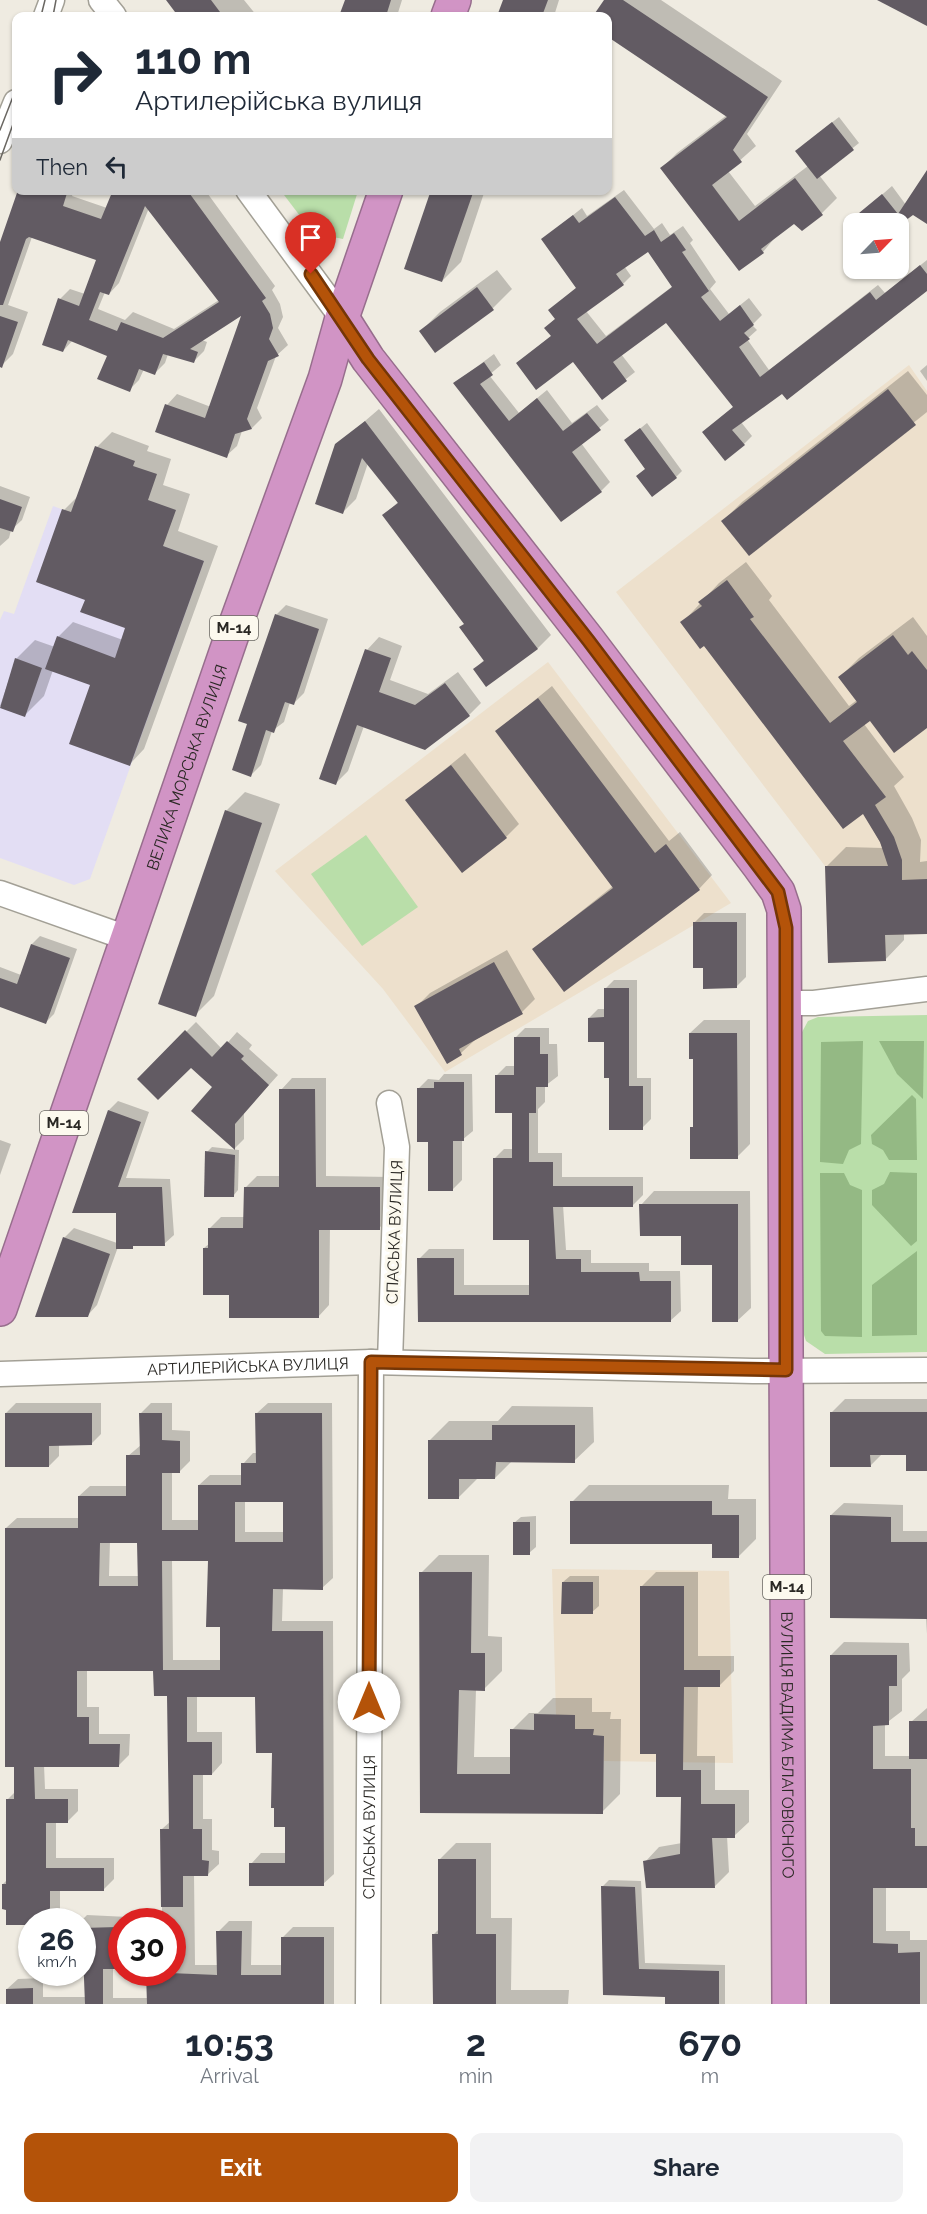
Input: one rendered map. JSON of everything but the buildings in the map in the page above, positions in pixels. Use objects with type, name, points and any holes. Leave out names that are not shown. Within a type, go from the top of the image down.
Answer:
[{"type":"highway","name":"ВЕЛИКА МОРСЬКА ВУЛИЦЯ","points":[[0,1309],[230,640],[325,379],[342,318],[384,195]]},
{"type":"highway","name":"ВУЛИЦЯ ВАДИМА БЛАГОВІСНОГО","points":[[342,318],[368,359],[588,640],[778,892],[786,928],[789,2004]]},
{"type":"street","points":[[101,0],[111,12]]},
{"type":"street","points":[[0,141],[12,112]]},
{"type":"street","name":"ВУЛИЦЯ ВАДИМА БЛАГОВІСНОГО","points":[[252,195],[342,318]]},
{"type":"street","points":[[0,893],[127,938]]},
{"type":"street","points":[[786,1003],[814,1003],[927,989]]},
{"type":"street","name":"СПАСЬКА ВУЛИЦЯ","points":[[368,2004],[380,1362],[397,1147],[389,1103]]},
{"type":"street","name":"АРТИЛЕРІЙСЬКА ВУЛИЦЯ","points":[[0,1374],[380,1362],[786,1370],[927,1370]]},
{"type":"shaded area","points":[[909,365],[927,391],[927,934],[885,935],[886,961],[828,963],[825,866],[616,592]]},
{"type":"shaded area","points":[[53,506],[204,561],[90,879],[74,885],[0,858],[0,620],[4,611],[14,614]]},
{"type":"shaded area","points":[[548,662],[731,903],[445,1072],[383,989],[275,871]]},
{"type":"shaded area","points":[[552,1569],[729,1571],[733,1763],[604,1761],[604,1736],[593,1735],[593,1729],[575,1729],[575,1715],[556,1715]]},
{"type":"green space","points":[[284,195],[357,195],[343,239],[313,233]]},
{"type":"green space","points":[[366,835],[418,907],[362,946],[311,874]]},
{"type":"green space","points":[[927,1015],[927,1352],[825,1354],[806,1341],[801,1326],[801,1034],[808,1021],[818,1017]]},
{"type":"green space","points":[[863,1041],[861,1144],[849,1150],[843,1164],[820,1162],[821,1042]]},
{"type":"green space","points":[[879,1041],[924,1041],[923,1099],[897,1074]]},
{"type":"green space","points":[[912,1095],[916,1099],[917,1160],[889,1160],[883,1150],[872,1144],[871,1135]]},
{"type":"green space","points":[[890,1172],[917,1173],[917,1241],[911,1246],[872,1205],[872,1190],[884,1184]]},
{"type":"green space","points":[[820,1173],[844,1173],[850,1185],[862,1190],[862,1337],[825,1336],[821,1331]]},
{"type":"green space","points":[[917,1251],[917,1335],[872,1336],[872,1285]]},
{"type":"tram line","points":[[42,12],[45,0]]},
{"type":"tram line","points":[[54,12],[56,0]]},
{"type":"tram line","points":[[0,130],[12,99]]},
{"type":"tram line","points":[[0,160],[12,127]]},
{"type":"route","points":[[311,274],[368,359],[588,640],[778,892],[784,910],[786,928],[786,1370],[371,1362],[369,1702]]}]
